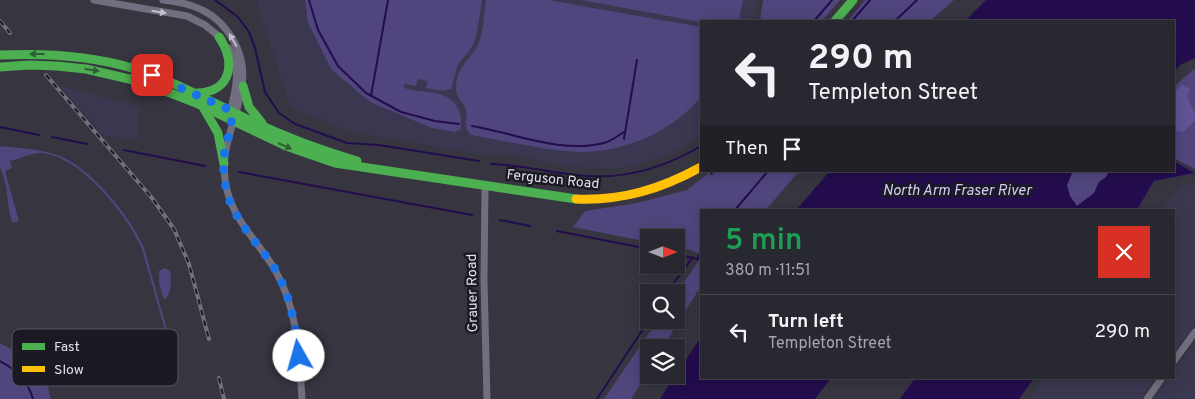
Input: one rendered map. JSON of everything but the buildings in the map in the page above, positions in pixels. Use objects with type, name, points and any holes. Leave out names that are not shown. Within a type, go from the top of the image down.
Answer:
[{"type":"street","points":[[94,0],[187,16],[205,25],[231,51],[236,72],[233,115]]},
{"type":"street","points":[[164,0],[191,5],[205,11],[230,34],[243,68],[245,98],[251,111],[259,120],[279,134]]},
{"type":"street","points":[[836,20],[853,0]]},
{"type":"street","points":[[192,92],[212,92],[220,87],[227,78],[228,54],[219,37]]},
{"type":"street","points":[[0,55],[66,54],[132,68],[192,92],[287,147],[328,161],[398,171]]},
{"type":"street","points":[[0,66],[65,66],[105,72],[165,90],[316,149],[398,171]]},
{"type":"street","points":[[224,164],[233,115],[243,86]]},
{"type":"street","points":[[203,106],[216,125],[220,135],[226,189],[237,217],[271,263],[287,294],[296,334],[302,399]]},
{"type":"street","name":"Ferguson Road","points":[[398,171],[568,199],[609,199],[632,196],[672,184],[700,168]]},
{"type":"street","name":"Grauer Road","points":[[485,186],[484,280],[487,399]]},
{"type":"street","points":[[1175,360],[1195,332]]},
{"type":"street","points":[[1147,399],[1161,379]]},
{"type":"shaded area","points":[[256,0],[757,0],[754,20],[700,20],[700,137],[672,153],[624,168],[609,169],[566,166],[513,155],[483,155],[352,132],[291,108]]},
{"type":"shaded area","points":[[305,0],[482,0],[476,38],[470,50],[458,64],[451,89],[443,91],[426,88],[428,81],[418,79],[416,86],[405,84],[404,88],[445,96],[452,100],[460,114],[460,130],[455,132],[432,128],[370,102],[331,69],[308,23]]},
{"type":"shaded area","points":[[486,0],[548,0],[700,27],[700,98],[676,120],[648,137],[632,144],[599,151],[554,150],[471,135],[466,126],[466,110],[456,90],[458,74],[476,48],[483,26]]},
{"type":"shaded area","points":[[581,0],[743,0],[739,20],[700,20],[700,22]]},
{"type":"shaded area","points":[[763,0],[840,0],[823,20],[760,20]]},
{"type":"shaded area","points":[[865,0],[954,0],[931,20],[849,20]]},
{"type":"shaded area","points":[[1195,68],[1195,169],[1175,159],[1175,87]]},
{"type":"shaded area","points":[[59,85],[139,107],[137,140],[108,136],[105,138]]},
{"type":"shaded area","points":[[1182,85],[1190,89],[1187,97],[1195,114],[1195,121],[1183,132],[1175,130],[1175,91]]},
{"type":"shaded area","points":[[0,146],[43,151],[69,161],[82,169],[95,181],[119,208],[144,248],[167,329],[165,329],[142,249],[135,235],[114,204],[86,175],[55,156],[40,153],[10,161],[12,168],[5,171],[19,221],[12,223],[6,185],[0,167]]},
{"type":"shaded area","points":[[1175,162],[1195,173],[1154,181],[1138,209],[1066,209],[1066,185],[1072,172],[1175,172]]},
{"type":"shaded area","points":[[710,172],[798,172],[767,209],[700,209],[700,255],[685,249],[685,229],[640,229],[640,240],[573,227],[585,211],[637,203],[687,190]]},
{"type":"shaded area","points":[[1195,181],[1195,324],[1175,352],[1175,209],[1161,209],[1183,186]]},
{"type":"shaded area","points":[[700,258],[700,288],[685,312],[685,284],[683,284]]},
{"type":"shaded area","points":[[165,268],[170,271],[171,278],[170,289],[166,299],[163,298],[159,282],[159,271]]},
{"type":"shaded area","points":[[652,329],[674,329],[668,339],[645,339]]},
{"type":"shaded area","points":[[1195,342],[1195,399],[1155,399],[1168,379],[1175,379],[1175,370]]},
{"type":"shaded area","points":[[0,343],[12,350],[12,386],[48,386],[51,399],[0,399]]},
{"type":"shaded area","points":[[640,346],[640,384],[631,399],[604,399]]},
{"type":"shaded area","points":[[1042,379],[1155,379],[1140,399],[1029,399]]},
{"type":"water","points":[[986,0],[1195,0],[1195,58],[1180,65],[1175,71],[1175,20],[966,20]]},
{"type":"water","name":"North Arm Fraser River","points":[[1175,162],[1195,173],[1154,181],[1138,209],[797,209],[829,172],[1073,172],[1067,185],[1070,196],[1077,206],[1094,193],[1099,182],[1106,177],[1108,172],[1175,172]]},
{"type":"water","points":[[700,339],[700,379],[830,379],[815,399],[660,399],[670,384],[685,384],[685,361]]},
{"type":"water","points":[[914,379],[1033,379],[1019,399],[900,399]]},
{"type":"waterway","points":[[215,0],[238,17],[249,32],[255,48],[265,92],[279,113],[295,124],[347,143],[379,145],[479,161]]},
{"type":"waterway","points":[[309,0],[318,30],[338,66],[366,93],[401,112],[435,121],[459,124]]},
{"type":"waterway","points":[[371,96],[388,0]]},
{"type":"waterway","points":[[815,20],[832,0]]},
{"type":"waterway","points":[[853,20],[870,0]]},
{"type":"waterway","points":[[896,20],[917,0]]},
{"type":"waterway","points":[[624,139],[637,60]]},
{"type":"waterway","points":[[472,126],[538,141],[571,146],[588,146],[604,143],[624,132]]},
{"type":"waterway","points":[[0,127],[39,135]]},
{"type":"waterway","points":[[52,137],[87,144]]},
{"type":"waterway","points":[[491,164],[575,175],[617,175],[647,170],[675,160],[700,147]]},
{"type":"waterway","points":[[124,150],[205,166]]},
{"type":"waterway","points":[[239,172],[472,215]]},
{"type":"waterway","points":[[736,209],[767,172]]},
{"type":"waterway","points":[[500,220],[530,226]]},
{"type":"waterway","points":[[557,231],[640,247]]},
{"type":"waterway","points":[[698,258],[700,253]]},
{"type":"waterway","points":[[685,256],[700,260]]},
{"type":"waterway","points":[[673,284],[693,257]]},
{"type":"waterway","points":[[597,399],[643,329]]},
{"type":"waterway","points":[[0,361],[12,368]]},
{"type":"waterway","points":[[28,386],[33,399]]},
{"type":"railway","points":[[0,21],[10,33]]},
{"type":"railway","points":[[46,75],[152,198],[174,229],[189,264],[209,339]]},
{"type":"railway","points":[[219,378],[224,399]]},
{"type":"traffic: fast","points":[[836,20],[853,0]]},
{"type":"traffic: fast","points":[[197,93],[218,87],[228,74],[228,56],[219,37]]},
{"type":"traffic: fast","points":[[0,55],[34,54],[67,56],[100,60],[132,68],[176,85],[287,137],[357,161]]},
{"type":"traffic: fast","points":[[0,67],[29,65],[86,69],[142,82],[196,103],[286,146],[335,163],[576,199]]},
{"type":"traffic: fast","points":[[243,86],[249,107],[262,123]]},
{"type":"traffic: fast","points":[[203,107],[218,133],[224,164]]},
{"type":"traffic: slow","points":[[576,199],[609,198],[641,192],[671,182],[700,168]]},
{"type":"route","points":[[152,75],[230,110],[233,120],[225,152],[224,173],[226,189],[237,217],[271,263],[287,294],[295,326],[299,356]]}]
